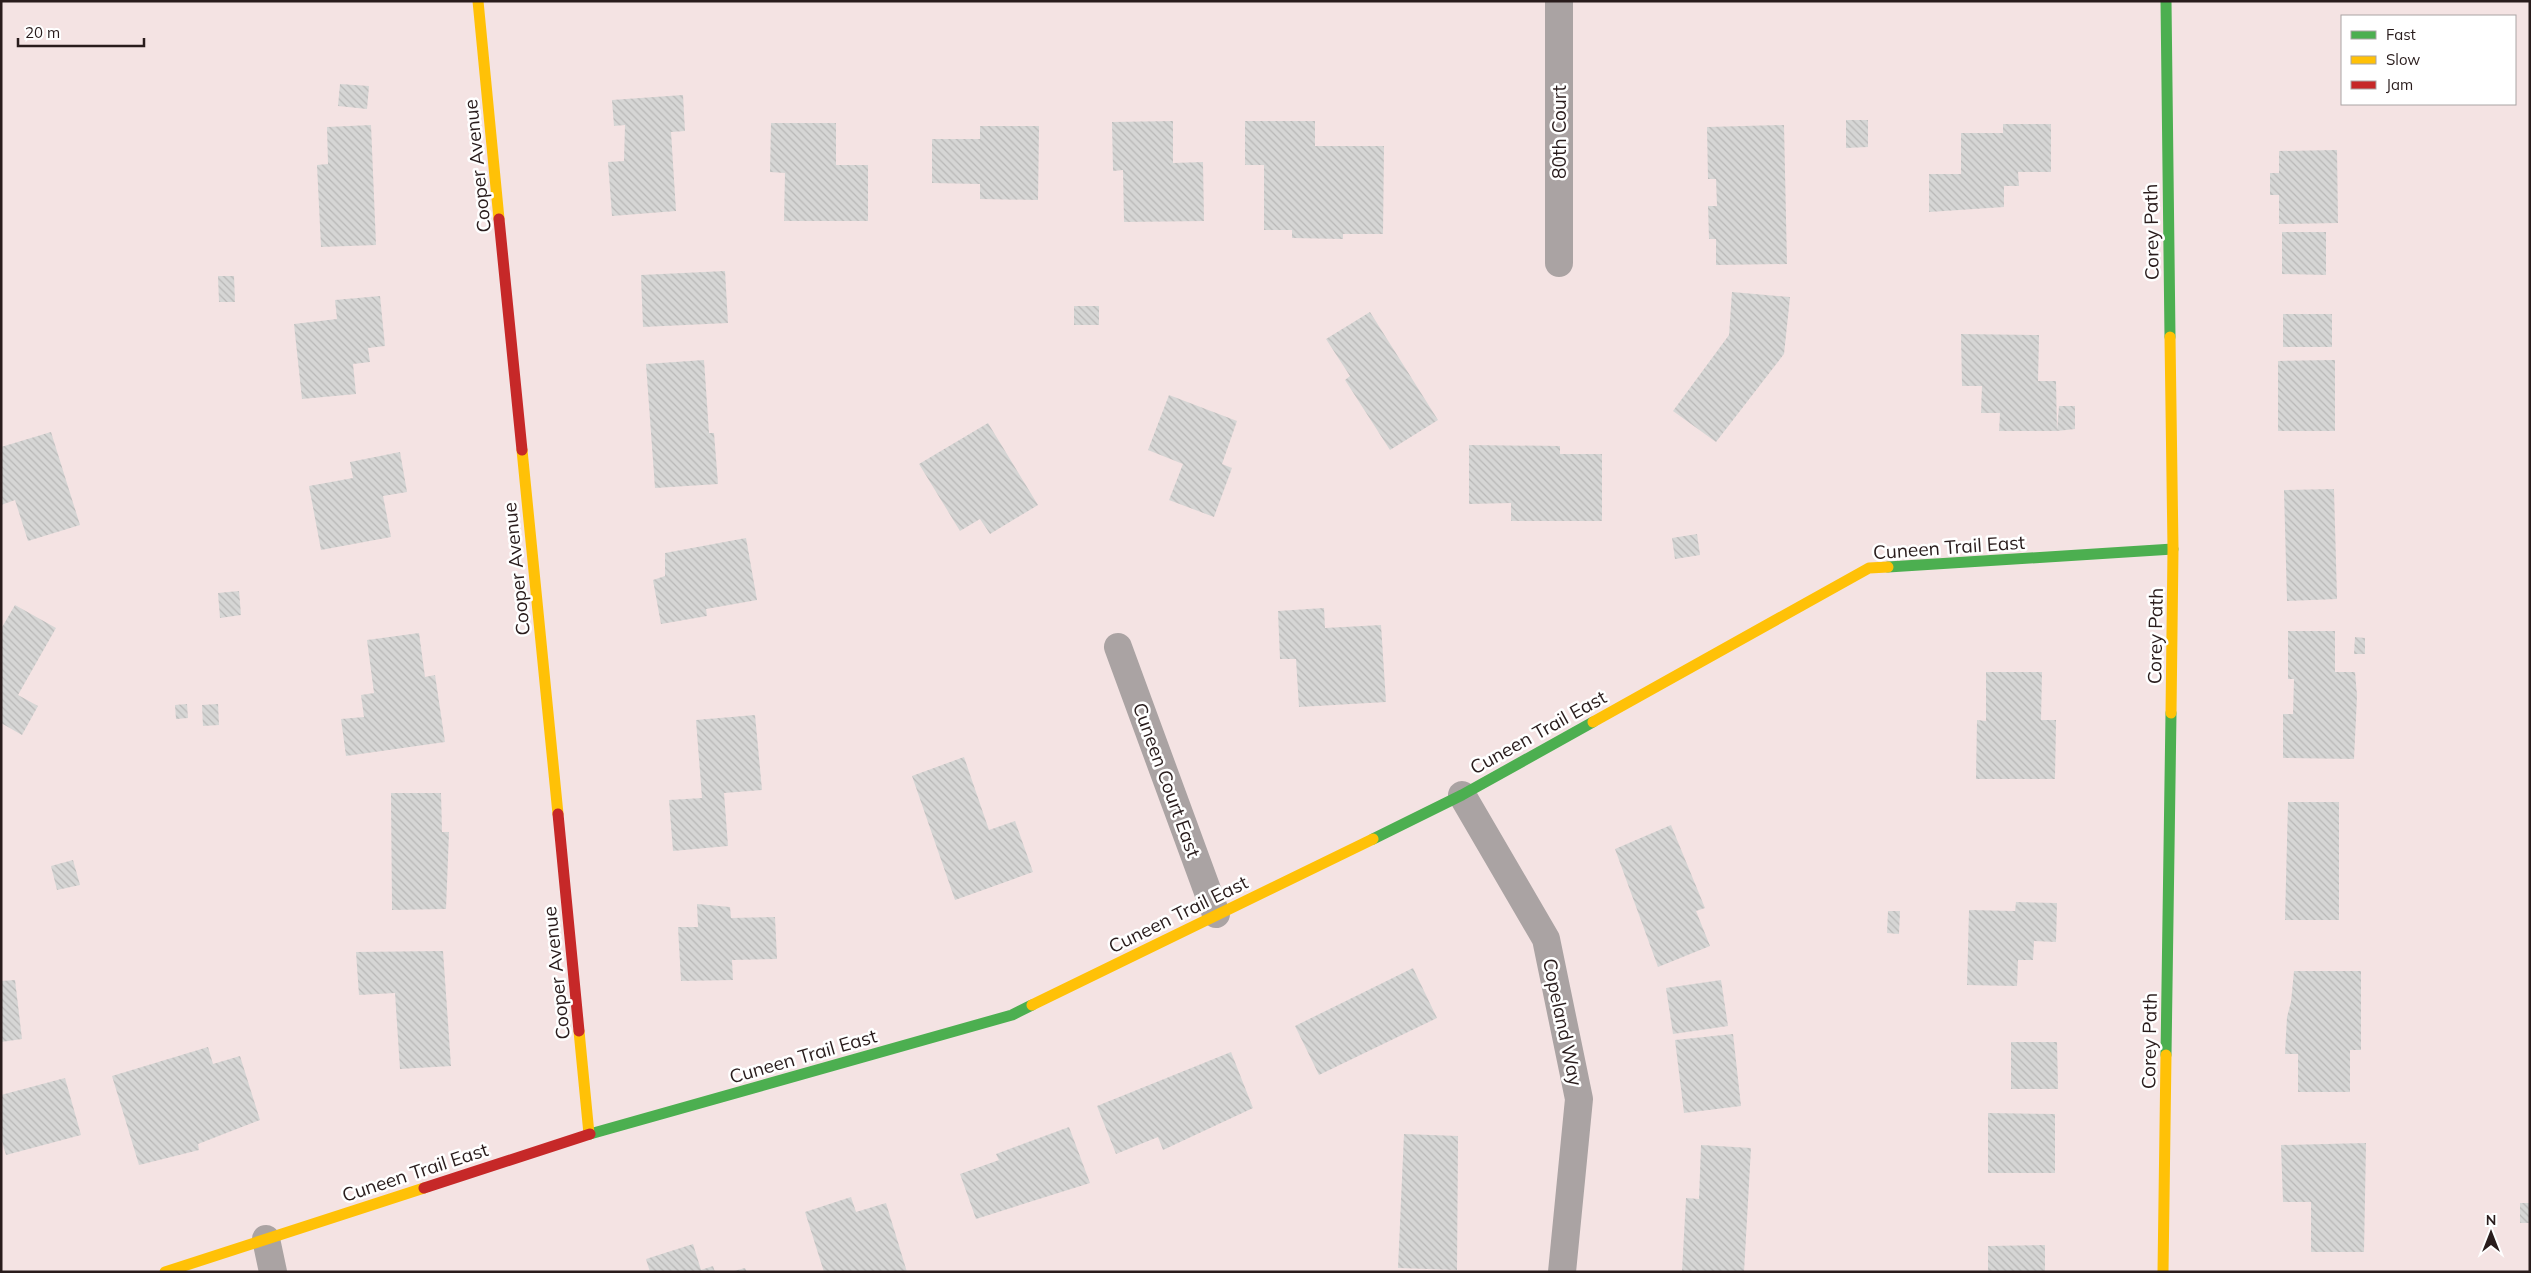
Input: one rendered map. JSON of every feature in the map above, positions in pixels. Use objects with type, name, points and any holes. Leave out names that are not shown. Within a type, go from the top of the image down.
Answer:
[{"type":"street","name":"Cooper Avenue","points":[[478,1],[589,1134]]},
{"type":"street","name":"80th Court","points":[[1558,1],[1558,263]]},
{"type":"street","name":"Corey Path","points":[[2163,1272],[2173,549],[2166,1]]},
{"type":"street","name":"Cuneen Trail East","points":[[165,1272],[589,1134],[1012,1015],[1462,795],[1869,568],[2173,549]]},
{"type":"street","name":"Cuneen Court East","points":[[1118,647],[1216,914]]},
{"type":"street","name":"Copeland Way","points":[[1462,795],[1546,939],[1579,1099],[1562,1272]]},
{"type":"street","points":[[266,1239],[274,1272]]},
{"type":"building","points":[[340,84],[369,86],[367,109],[338,106]]},
{"type":"building","points":[[683,95],[685,131],[671,132],[676,211],[612,216],[608,162],[624,161],[625,125],[614,126],[612,100]]},
{"type":"building","points":[[1846,120],[1868,120],[1868,147],[1846,148]]},
{"type":"building","points":[[1173,121],[1173,163],[1203,162],[1204,221],[1124,222],[1123,170],[1113,171],[1112,122]]},
{"type":"building","points":[[1245,121],[1315,121],[1315,146],[1384,146],[1383,234],[1343,234],[1343,239],[1292,238],[1292,230],[1264,230],[1264,165],[1245,165]]},
{"type":"building","points":[[771,123],[836,123],[836,165],[868,165],[868,221],[784,221],[785,173],[770,172]]},
{"type":"building","points":[[2003,124],[2051,124],[2051,172],[2018,172],[2019,186],[2004,186],[2004,207],[1929,212],[1929,174],[1961,174],[1961,133],[2003,133]]},
{"type":"building","points":[[371,125],[376,245],[321,247],[317,165],[328,164],[327,127]]},
{"type":"building","points":[[1784,125],[1787,264],[1716,265],[1716,239],[1709,239],[1708,206],[1717,206],[1716,179],[1708,179],[1707,127]]},
{"type":"building","points":[[980,126],[1039,126],[1038,200],[980,199],[980,184],[932,183],[932,139],[980,139]]},
{"type":"building","points":[[2337,150],[2338,223],[2279,224],[2279,195],[2270,195],[2270,173],[2279,173],[2279,151]]},
{"type":"building","points":[[2282,232],[2326,232],[2326,275],[2282,274]]},
{"type":"building","points":[[725,271],[728,323],[643,327],[641,275]]},
{"type":"building","points":[[218,276],[234,276],[235,302],[219,302]]},
{"type":"building","points":[[1732,292],[1790,297],[1784,354],[1716,442],[1673,411],[1729,335]]},
{"type":"building","points":[[380,296],[385,346],[368,348],[370,362],[353,364],[356,394],[302,399],[294,324],[337,319],[335,300]]},
{"type":"building","points":[[1074,306],[1099,306],[1099,325],[1074,325]]},
{"type":"building","points":[[1370,312],[1438,420],[1390,450],[1345,380],[1350,376],[1326,339]]},
{"type":"building","points":[[2283,314],[2332,314],[2332,347],[2283,347]]},
{"type":"building","points":[[1961,334],[2039,335],[2038,381],[2056,381],[2057,431],[1999,431],[2000,413],[1981,413],[1982,386],[1962,386]]},
{"type":"building","points":[[704,360],[709,433],[714,433],[718,484],[655,488],[646,364]]},
{"type":"building","points":[[2335,360],[2335,431],[2278,431],[2278,361]]},
{"type":"building","points":[[1169,395],[1237,421],[1222,464],[1232,468],[1214,517],[1169,500],[1183,464],[1148,450]]},
{"type":"building","points":[[2059,406],[2075,406],[2075,429],[2057,431]]},
{"type":"building","points":[[988,423],[1038,505],[990,534],[980,519],[960,531],[919,464]]},
{"type":"building","points":[[51,432],[80,525],[28,541],[15,500],[1,505],[1,447]]},
{"type":"building","points":[[1469,445],[1560,446],[1560,454],[1602,454],[1602,521],[1511,521],[1511,503],[1469,504]]},
{"type":"building","points":[[400,452],[407,492],[383,496],[391,537],[321,550],[309,486],[353,478],[350,462]]},
{"type":"building","points":[[2334,489],[2337,599],[2287,601],[2284,490]]},
{"type":"building","points":[[1697,534],[1700,555],[1675,559],[1672,538]]},
{"type":"building","points":[[746,538],[757,600],[706,609],[707,616],[661,624],[653,580],[665,576],[665,553]]},
{"type":"building","points":[[239,591],[241,615],[220,618],[218,593]]},
{"type":"building","points":[[15,605],[56,628],[18,695],[38,706],[22,735],[1,723],[1,629]]},
{"type":"building","points":[[1324,608],[1325,628],[1381,625],[1386,702],[1299,707],[1296,659],[1280,659],[1278,611]]},
{"type":"building","points":[[2288,631],[2335,631],[2335,672],[2355,672],[2357,696],[2354,759],[2283,758],[2283,714],[2293,714],[2294,679],[2288,679]]},
{"type":"building","points":[[419,633],[425,677],[435,675],[445,742],[346,756],[341,719],[364,717],[361,695],[374,693],[367,640]]},
{"type":"building","points":[[2355,637],[2365,638],[2365,654],[2354,654]]},
{"type":"building","points":[[1986,672],[2042,672],[2041,720],[2056,720],[2055,779],[1976,779],[1977,720],[1986,721]]},
{"type":"building","points":[[187,704],[188,718],[176,719],[175,705]]},
{"type":"building","points":[[218,704],[219,725],[203,726],[202,705]]},
{"type":"building","points":[[755,715],[762,790],[724,793],[728,846],[673,851],[669,800],[702,798],[696,720]]},
{"type":"building","points":[[964,757],[989,830],[1015,821],[1033,872],[955,900],[912,776]]},
{"type":"building","points":[[391,793],[441,793],[442,832],[449,832],[446,909],[392,910]]},
{"type":"building","points":[[2288,802],[2339,802],[2339,920],[2285,920]]},
{"type":"building","points":[[1671,825],[1705,908],[1696,911],[1710,946],[1658,967],[1615,849]]},
{"type":"building","points":[[73,860],[80,885],[57,890],[51,866]]},
{"type":"building","points":[[2016,902],[2057,903],[2056,942],[2034,941],[2033,960],[2018,960],[2017,986],[1967,985],[1969,910],[2015,911]]},
{"type":"building","points":[[697,904],[730,907],[731,918],[775,917],[777,959],[732,960],[733,980],[681,981],[678,927],[698,927]]},
{"type":"building","points":[[1888,911],[1900,911],[1899,934],[1887,933]]},
{"type":"building","points":[[443,951],[451,1066],[400,1069],[395,993],[359,995],[356,952]]},
{"type":"building","points":[[1413,968],[1437,1018],[1319,1075],[1295,1026]]},
{"type":"building","points":[[2294,971],[2361,971],[2361,1050],[2350,1050],[2350,1092],[2298,1092],[2298,1054],[2285,1054],[2287,1017],[2291,1002]]},
{"type":"building","points":[[15,980],[22,1039],[1,1042],[1,981]]},
{"type":"building","points":[[1721,980],[1728,1026],[1673,1034],[1666,988]]},
{"type":"building","points":[[1733,1034],[1741,1106],[1684,1113],[1675,1040]]},
{"type":"building","points":[[2011,1042],[2057,1042],[2058,1089],[2011,1089]]},
{"type":"building","points":[[208,1047],[213,1064],[240,1056],[260,1120],[198,1144],[199,1150],[139,1165],[112,1076]]},
{"type":"building","points":[[1231,1052],[1253,1108],[1163,1150],[1158,1137],[1116,1154],[1097,1106]]},
{"type":"building","points":[[65,1078],[81,1135],[6,1155],[1,1138],[1,1095]]},
{"type":"building","points":[[1988,1113],[2055,1114],[2055,1173],[1988,1173]]},
{"type":"building","points":[[1069,1127],[1090,1183],[976,1219],[960,1174],[999,1160],[996,1154]]},
{"type":"building","points":[[1404,1134],[1458,1136],[1457,1270],[1398,1268]]},
{"type":"building","points":[[2366,1143],[2364,1252],[2311,1252],[2311,1202],[2283,1202],[2281,1145]]},
{"type":"building","points":[[1701,1145],[1751,1148],[1744,1272],[1682,1272],[1686,1198],[1699,1199]]},
{"type":"building","points":[[851,1197],[856,1212],[886,1203],[907,1272],[824,1272],[805,1212]]},
{"type":"building","points":[[2520,1203],[2530,1203],[2530,1223],[2520,1223]]},
{"type":"building","points":[[693,1244],[701,1270],[713,1266],[715,1272],[650,1272],[646,1259]]},
{"type":"building","points":[[2045,1245],[2045,1272],[1988,1272],[1988,1246]]},
{"type":"building","points":[[745,1268],[747,1272],[734,1272],[734,1271]]},
{"type":"traffic: fast","points":[[2166,1],[2170,337]]},
{"type":"traffic: fast","points":[[1888,567],[2173,549]]},
{"type":"traffic: fast","points":[[2166,1055],[2171,713]]},
{"type":"traffic: fast","points":[[1373,839],[1462,795],[1593,722]]},
{"type":"traffic: fast","points":[[590,1134],[1012,1015],[1032,1005]]},
{"type":"traffic: slow","points":[[478,1],[499,219]]},
{"type":"traffic: slow","points":[[2170,337],[2173,549],[2171,713]]},
{"type":"traffic: slow","points":[[522,450],[558,814]]},
{"type":"traffic: slow","points":[[1593,722],[1869,568],[1888,567]]},
{"type":"traffic: slow","points":[[1032,1005],[1373,839]]},
{"type":"traffic: slow","points":[[579,1031],[589,1134]]},
{"type":"traffic: slow","points":[[2163,1272],[2166,1055]]},
{"type":"traffic: slow","points":[[165,1272],[424,1188]]},
{"type":"traffic: jam","points":[[499,219],[522,450]]},
{"type":"traffic: jam","points":[[558,814],[579,1031]]},
{"type":"traffic: jam","points":[[424,1188],[590,1134]]}]
